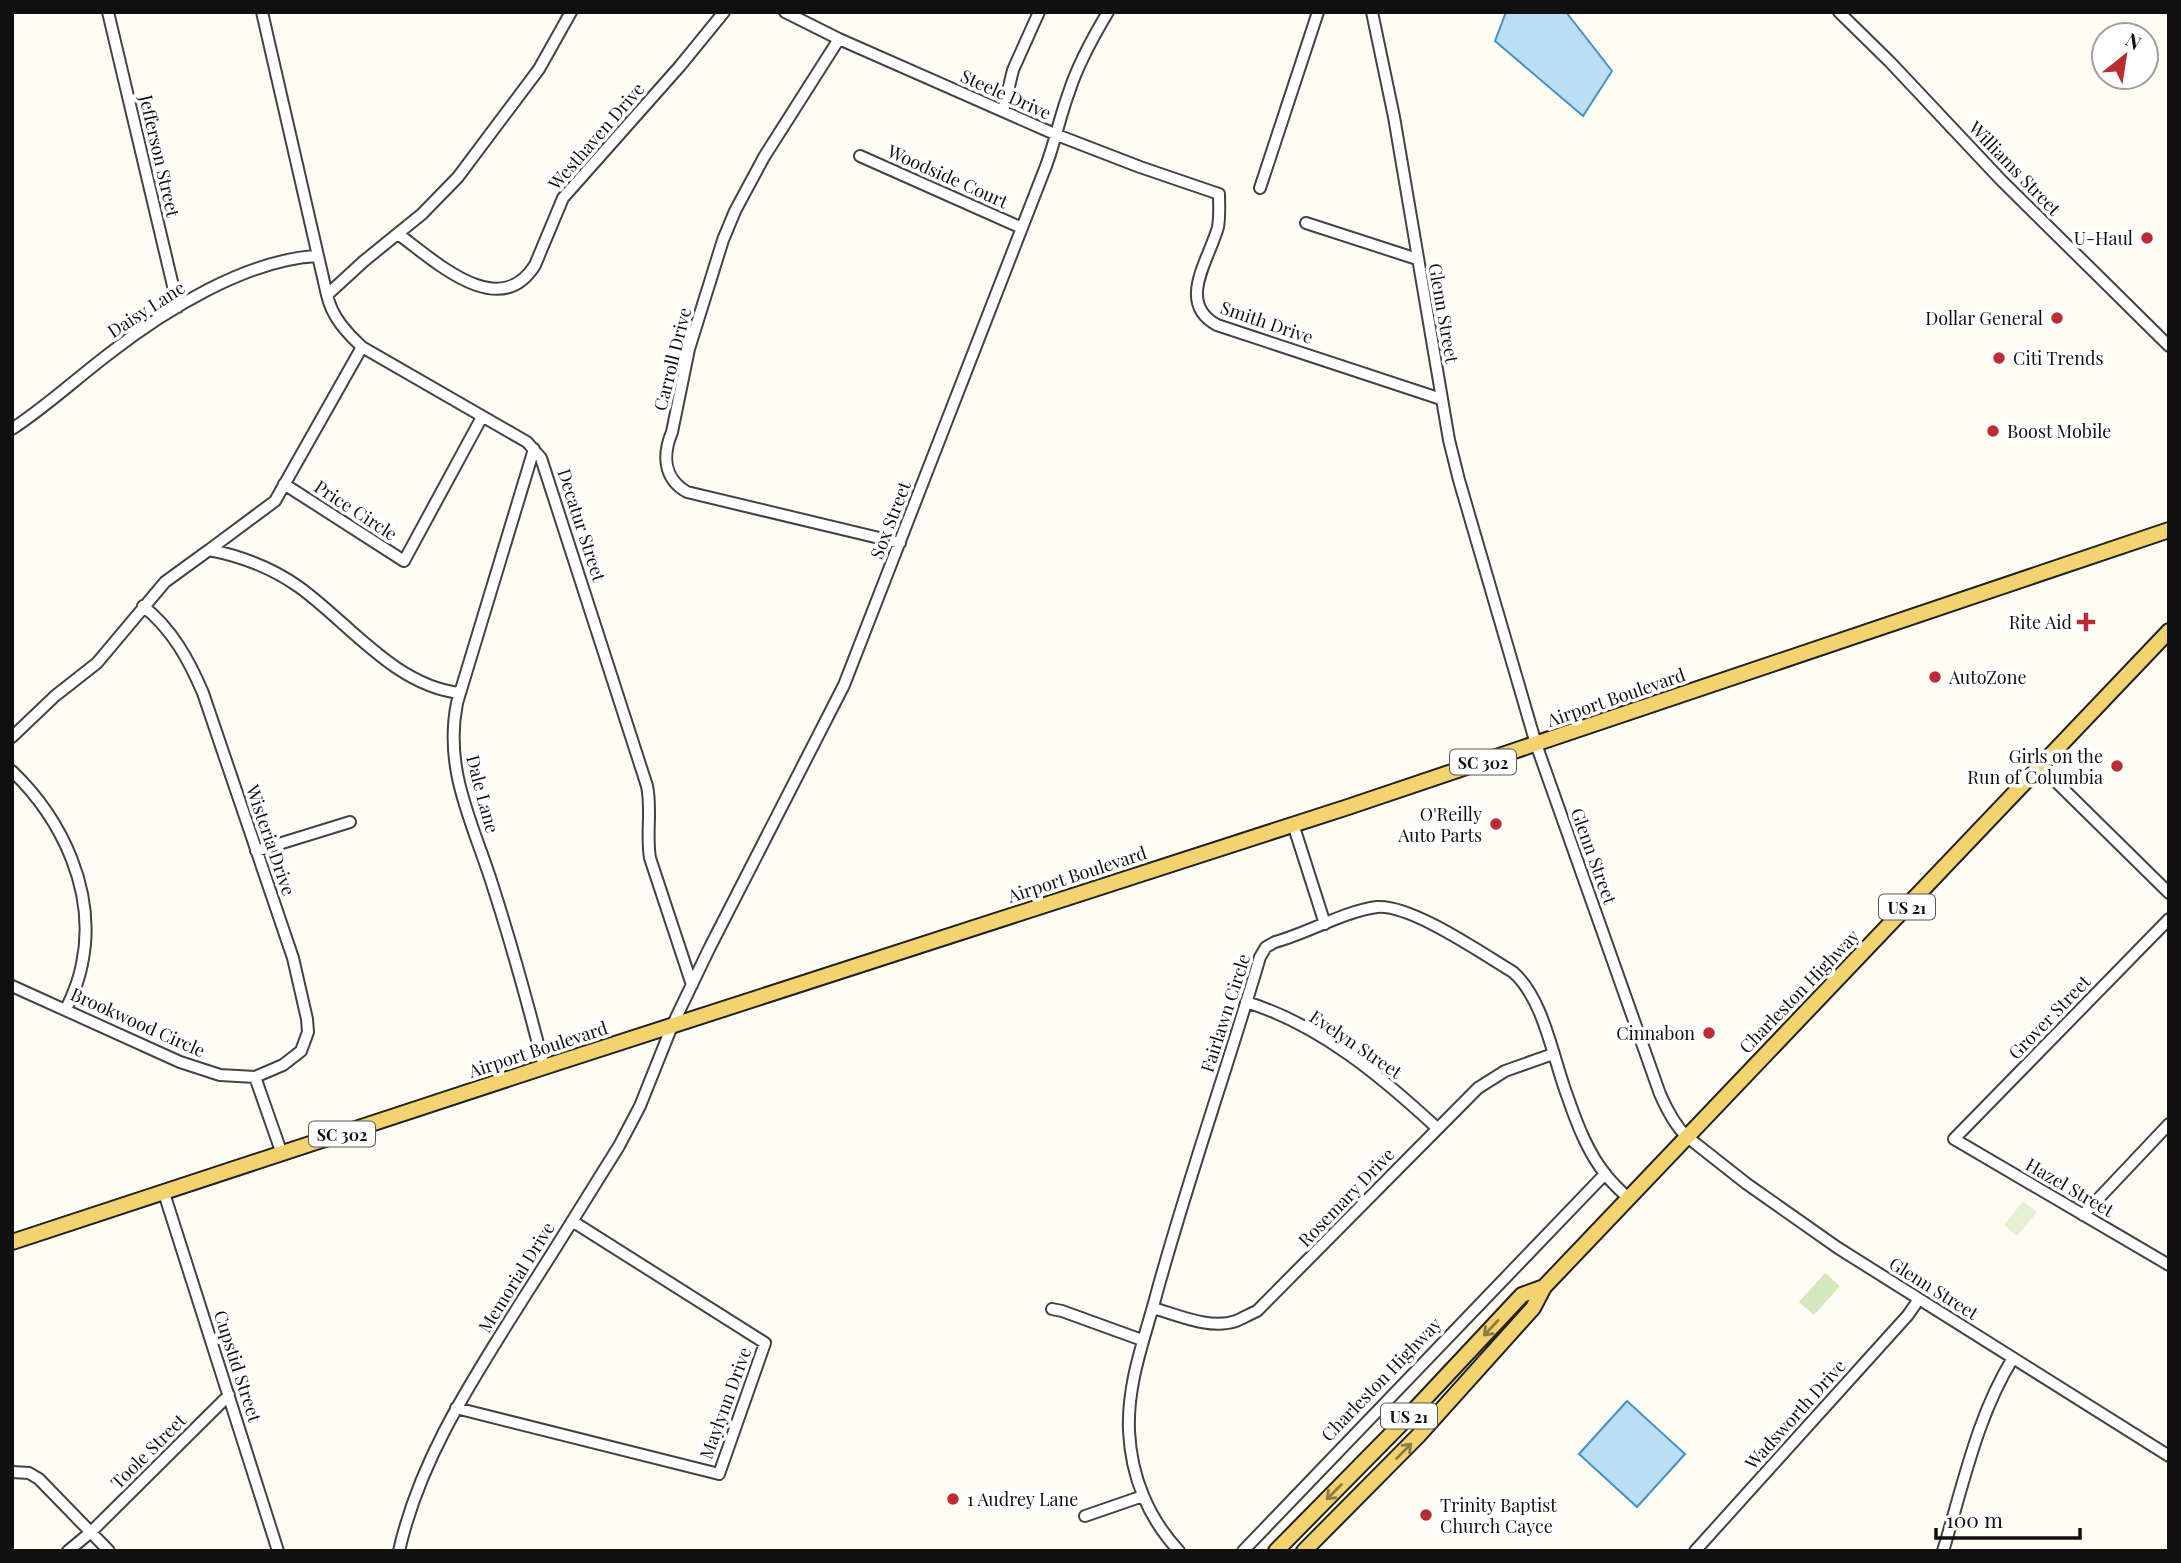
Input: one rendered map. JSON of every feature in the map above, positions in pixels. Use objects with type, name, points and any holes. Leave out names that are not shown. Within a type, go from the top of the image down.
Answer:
[{"type":"main road","name":"Airport Boulevard","points":[[12,1242],[1536,744],[2169,530]]},
{"type":"main road","name":"Airport Boulevard","points":[[2152,536],[2169,538]]},
{"type":"main road","name":"Charleston Highway","points":[[1304,1551],[1418,1436],[1533,1308],[1544,1287],[2169,631]]},
{"type":"main road","name":"Charleston Highway","points":[[1276,1551],[1404,1421],[1522,1295],[1544,1287]]},
{"type":"street","name":"Jefferson Street","points":[[108,12],[178,307]]},
{"type":"street","points":[[262,12],[327,295],[334,314],[362,347],[527,442],[534,449]]},
{"type":"street","points":[[327,295],[422,214],[458,177],[538,69],[571,12]]},
{"type":"street","name":"Westhaven Drive","points":[[398,234],[453,275],[472,284],[502,289],[522,281],[535,265],[563,198],[662,87],[724,12]]},
{"type":"street","name":"Steele Drive","points":[[785,12],[839,39],[1057,135],[1219,194]]},
{"type":"street","points":[[1003,111],[1013,71],[1039,12]]},
{"type":"street","name":"Sox Street","points":[[672,1026],[844,685],[1022,228],[1057,135],[1069,90],[1090,43],[1108,12]]},
{"type":"street","points":[[1260,188],[1318,12]]},
{"type":"street","name":"Glenn Street","points":[[1372,12],[1394,117],[1441,399],[1459,480],[1536,744],[1660,1094],[1673,1121],[1686,1136],[1778,1207],[2169,1456]]},
{"type":"street","name":"Williams Street","points":[[1839,12],[2001,180],[2169,346]]},
{"type":"street","name":"Carroll Drive","points":[[839,39],[764,157],[723,240],[690,349],[667,444],[666,464],[673,481],[687,492],[900,543]]},
{"type":"street","name":"Woodside Court","points":[[860,156],[1022,228]]},
{"type":"street","name":"Smith Drive","points":[[1219,194],[1219,219],[1195,296],[1201,314],[1217,325],[1441,399]]},
{"type":"street","points":[[1306,223],[1417,259]]},
{"type":"street","name":"Daisy Lane","points":[[12,429],[62,393],[127,340],[178,307],[216,286],[264,266],[284,260],[318,256]]},
{"type":"street","points":[[12,737],[39,710],[97,663],[165,582],[275,501],[362,347]]},
{"type":"street","name":"Price Circle","points":[[284,484],[404,561],[482,417]]},
{"type":"street","name":"Dale Lane","points":[[534,449],[460,693],[453,735],[456,777],[509,937],[544,1067]]},
{"type":"street","name":"Decatur Street","points":[[534,449],[545,467],[647,786],[650,807],[650,858],[692,985]]},
{"type":"street","points":[[209,550],[240,557],[278,574],[313,598],[395,666],[430,686],[460,693]]},
{"type":"street","name":"Wisteria Drive","points":[[144,606],[166,627],[203,693],[301,988],[308,1032],[301,1051],[293,1059],[255,1077]]},
{"type":"street","points":[[2041,767],[2169,893]]},
{"type":"street","points":[[12,771],[50,816],[69,854],[82,894],[86,925],[84,956],[66,1009]]},
{"type":"street","points":[[257,851],[350,822]]},
{"type":"street","points":[[1293,824],[1325,924]]},
{"type":"street","name":"Fairlawn Circle","points":[[1179,1551],[1157,1524],[1143,1496],[1132,1462],[1129,1430],[1133,1378],[1177,1219],[1259,957],[1266,947],[1364,910],[1386,907],[1404,912],[1469,945],[1513,972],[1527,986],[1540,1014],[1580,1128],[1605,1174],[1628,1198]]},
{"type":"street","name":"Grover Street","points":[[1954,1139],[2169,919]]},
{"type":"street","name":"Brookwood Circle","points":[[12,986],[190,1065],[230,1077],[255,1077]]},
{"type":"street","name":"Evelyn Street","points":[[1246,1002],[1303,1027],[1348,1055],[1437,1128]]},
{"type":"street","name":"Memorial Drive","points":[[399,1551],[428,1464],[456,1408],[619,1146],[640,1106],[672,1026]]},
{"type":"street","name":"Rosemary Drive","points":[[1153,1308],[1186,1318],[1217,1323],[1238,1320],[1256,1311],[1478,1088],[1514,1067],[1553,1054]]},
{"type":"street","points":[[255,1077],[282,1154]]},
{"type":"street","points":[[2082,1215],[2169,1124]]},
{"type":"street","name":"Hazel Street","points":[[1954,1139],[2169,1265]]},
{"type":"street","name":"Charleston Highway","points":[[1243,1551],[1605,1174]]},
{"type":"street","name":"Cupstid Street","points":[[164,1193],[278,1551]]},
{"type":"street","name":"Maylynn Drive","points":[[456,1408],[719,1474],[765,1343],[572,1221]]},
{"type":"street","name":"Wadsworth Drive","points":[[1695,1551],[1908,1315],[1919,1299]]},
{"type":"street","points":[[1052,1309],[1142,1340]]},
{"type":"street","points":[[1943,1551],[1979,1432],[2013,1358]]},
{"type":"street","name":"Toole Street","points":[[68,1551],[91,1532],[229,1395]]},
{"type":"street","points":[[12,1472],[29,1473],[39,1479],[109,1551]]},
{"type":"street","points":[[1085,1516],[1143,1496]]},
{"type":"green space","points":[[2023,1201],[2037,1212],[2017,1236],[2004,1225]]},
{"type":"green space","points":[[1825,1273],[1840,1286],[1814,1315],[1799,1302]]},
{"type":"water","points":[[1506,12],[1566,12],[1612,71],[1583,116],[1495,41]]},
{"type":"water","points":[[1627,1401],[1685,1454],[1637,1507],[1579,1454]]},
{"type":"place","name":"U-Haul","points":[[2147,238]]},
{"type":"place","name":"Dollar General","points":[[2057,318]]},
{"type":"place","name":"Citi Trends","points":[[1999,358]]},
{"type":"place","name":"Boost Mobile","points":[[1993,431]]},
{"type":"place","name":"Rite Aid","points":[[2086,622]]},
{"type":"place","name":"AutoZone","points":[[1935,677]]},
{"type":"place","name":"Girls on the Run of Columbia","points":[[2117,766]]},
{"type":"place","name":"O'Reilly Auto Parts","points":[[1496,824]]},
{"type":"place","name":"Cinnabon","points":[[1709,1033]]},
{"type":"place","name":"1 Audrey Lane","points":[[953,1499]]},
{"type":"place","name":"Trinity Baptist Church Cayce","points":[[1426,1515]]}]
